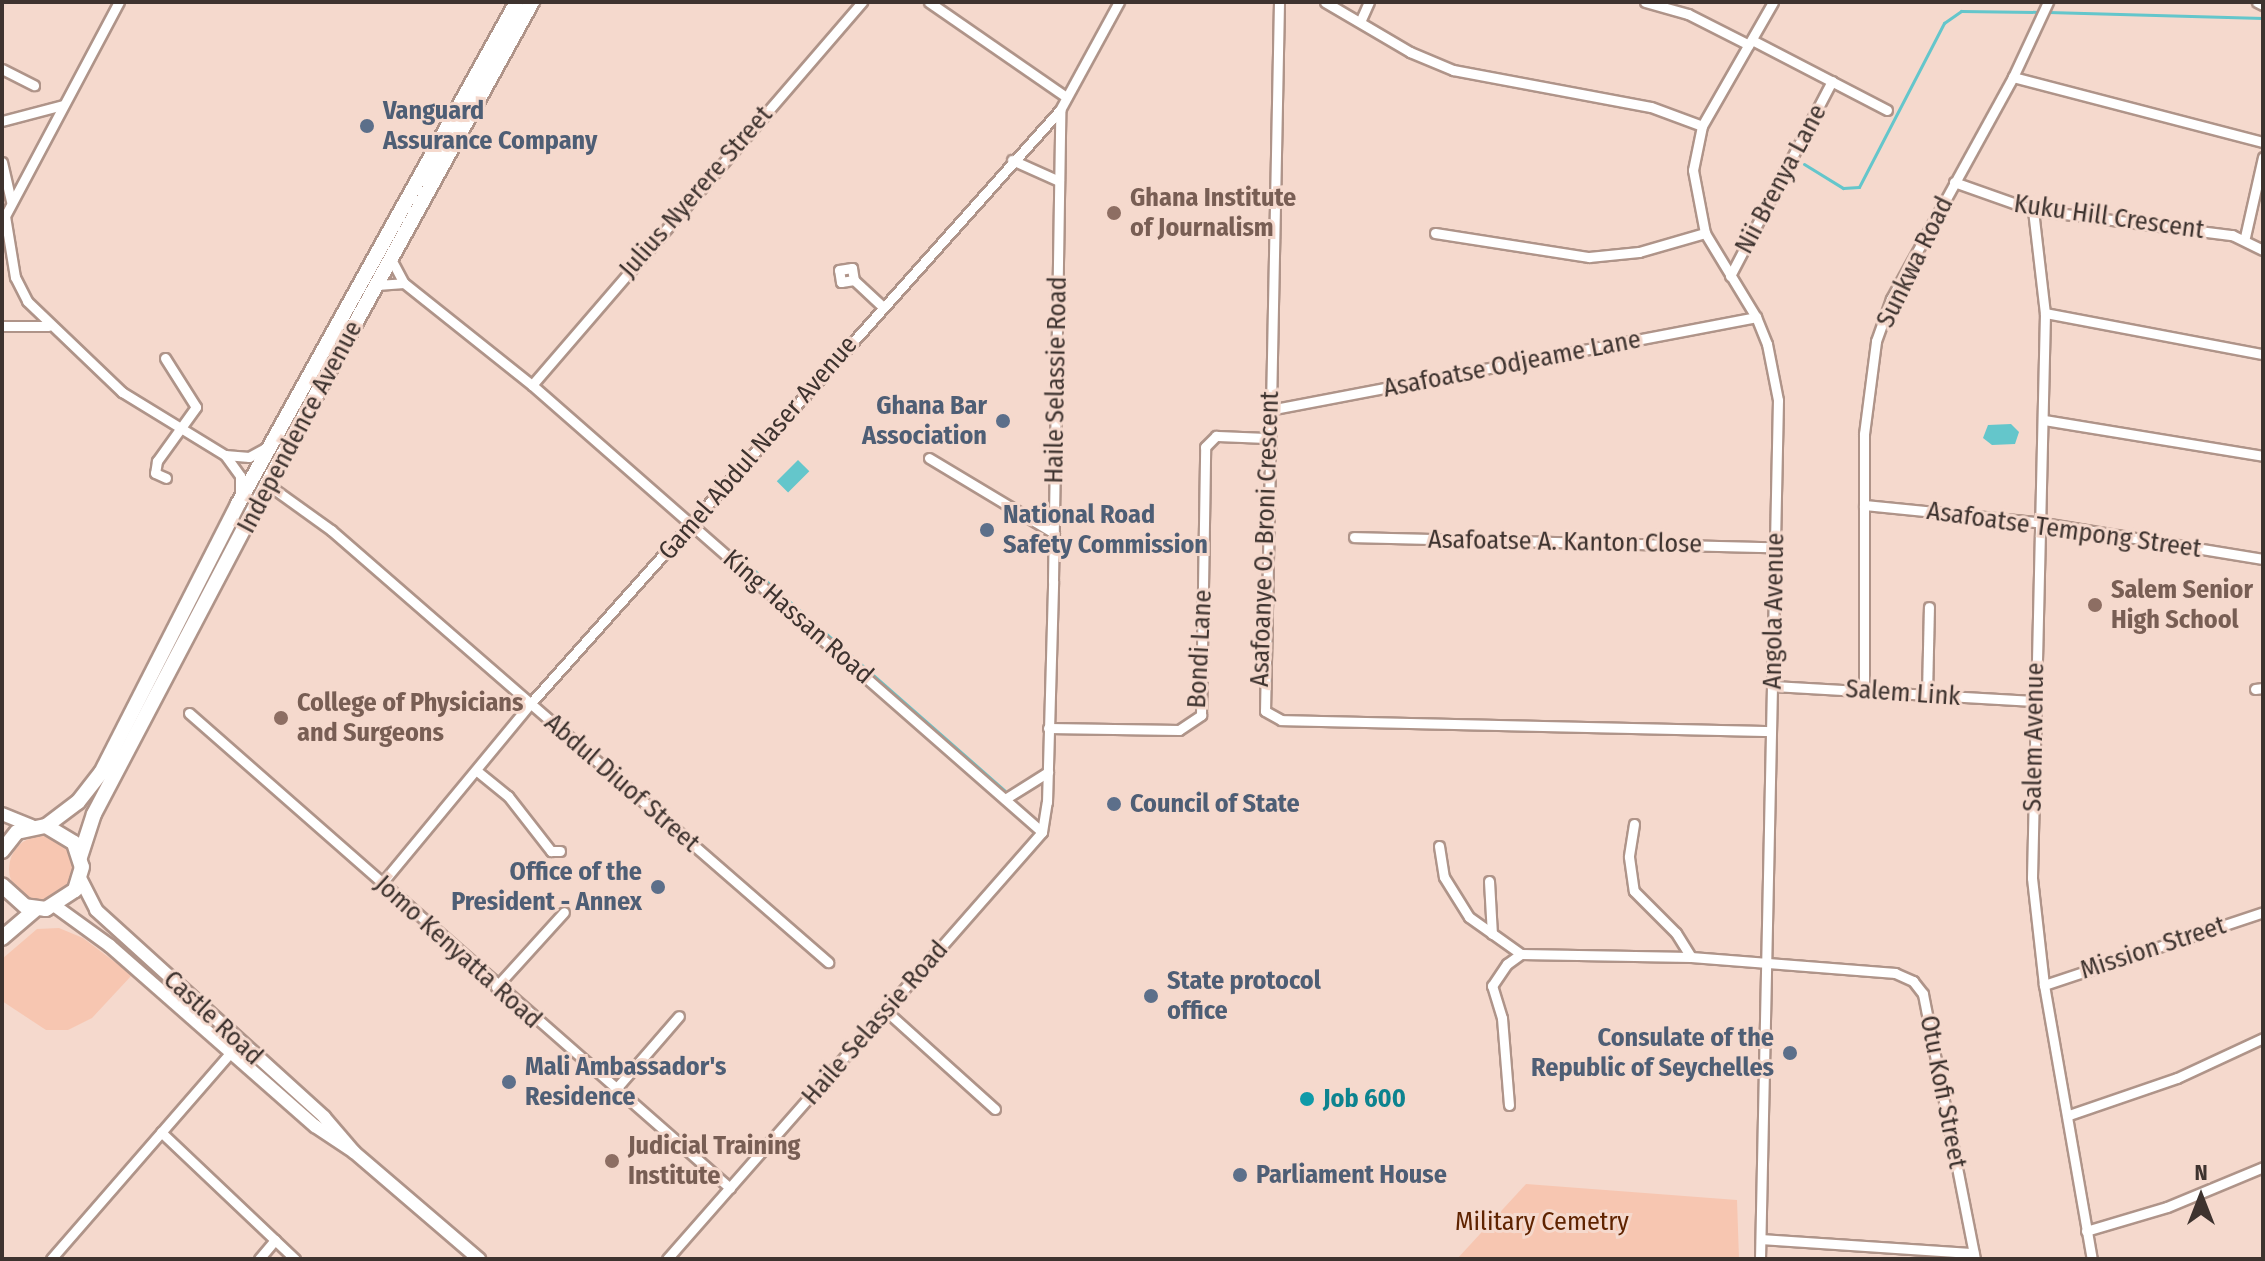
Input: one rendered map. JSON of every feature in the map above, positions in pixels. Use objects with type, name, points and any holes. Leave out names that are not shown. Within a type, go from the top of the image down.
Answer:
[{"type":"main road","name":"Independence Avenue","points":[[2,851],[17,832],[39,826],[78,802],[101,773],[238,504],[517,2]]},
{"type":"main road","name":"Independence Avenue","points":[[80,878],[80,857],[94,814],[267,484],[532,2]]},
{"type":"main road","points":[[2,814],[68,837],[80,857]]},
{"type":"main road","points":[[2,885],[14,901],[36,909],[55,906],[66,900],[80,878]]},
{"type":"main road","name":"Castle Road","points":[[80,878],[96,910],[324,1117],[354,1152]]},
{"type":"main road","name":"Castle Road","points":[[55,906],[110,946],[230,1053],[354,1152],[479,1259]]},
{"type":"main road","points":[[2,938],[36,909]]},
{"type":"street","points":[[119,2],[11,201],[4,220],[15,277],[48,326],[122,392],[225,455],[240,476],[238,504]]},
{"type":"street","name":"Julius Nyerere Street","points":[[532,385],[862,2]]},
{"type":"street","points":[[929,2],[1066,97]]},
{"type":"street","name":"Gamel Abdul Naser Avenue","points":[[382,883],[530,704],[693,524],[1012,160],[1060,110],[1119,2]]},
{"type":"street","name":"Asafoanye O. Broni Crescent","points":[[1279,2],[1261,702],[1271,717],[1771,731]]},
{"type":"street","points":[[1325,2],[1453,70],[1651,107],[1702,126]]},
{"type":"street","points":[[1360,22],[1369,2]]},
{"type":"street","points":[[1645,2],[1688,14],[1887,110]]},
{"type":"street","name":"Angola Avenue","points":[[1760,1259],[1778,400],[1767,344],[1756,317],[1705,233],[1694,187],[1702,126],[1773,2]]},
{"type":"street","points":[[2257,2],[2263,5]]},
{"type":"street","name":"Sunkwa Road","points":[[1864,689],[1866,421],[1883,315],[2013,77],[2047,4]]},
{"type":"street","points":[[2,69],[34,85]]},
{"type":"street","points":[[2013,77],[2263,142]]},
{"type":"street","name":"Nii Brenya Lane","points":[[1730,276],[1832,81]]},
{"type":"street","points":[[2,121],[63,105]]},
{"type":"street","name":"Haile Selassie Road","points":[[667,1259],[1042,832],[1048,772],[1054,533],[1060,110]]},
{"type":"street","points":[[2245,237],[2263,157]]},
{"type":"street","points":[[1012,160],[1059,181]]},
{"type":"street","points":[[2,162],[11,201]]},
{"type":"street","name":"Kuku Hill Crescent","points":[[1954,182],[2033,210],[2245,237],[2263,250]]},
{"type":"street","name":"Salem Avenue","points":[[2033,210],[2045,313],[2043,523],[2034,701],[2032,878],[2044,985],[2092,1259]]},
{"type":"street","points":[[1435,233],[1589,257],[1639,252],[1705,233]]},
{"type":"street","name":"King Hassan Road","points":[[391,259],[404,283],[532,385],[1042,832]]},
{"type":"street","points":[[854,280],[882,306]]},
{"type":"street","points":[[377,285],[404,283]]},
{"type":"street","points":[[2045,313],[2263,354]]},
{"type":"street","name":"Asafoatse Odjeame Lane","points":[[1269,410],[1756,317]]},
{"type":"street","points":[[2,326],[48,326]]},
{"type":"street","points":[[165,358],[195,403],[195,411],[179,427],[154,470],[166,478]]},
{"type":"street","points":[[2044,420],[2263,456]]},
{"type":"street","name":"Bondi Lane","points":[[1048,728],[1179,730],[1201,715],[1205,447],[1216,436],[1268,438]]},
{"type":"street","points":[[225,455],[249,457],[270,445]]},
{"type":"street","points":[[929,458],[1054,533]]},
{"type":"street","name":"Abdul Diuof Street","points":[[267,484],[331,530],[828,962]]},
{"type":"street","name":"Asafoatse Tempong Street","points":[[1864,505],[2043,523],[2263,559]]},
{"type":"street","name":"Asafoatse A. Kanton Close","points":[[1354,537],[1776,547]]},
{"type":"street","points":[[1927,693],[1929,607]]},
{"type":"street","name":"Salem Link","points":[[1773,686],[2034,701]]},
{"type":"street","name":"Jomo Kenyatta Road","points":[[189,713],[614,1091],[730,1188]]},
{"type":"street","points":[[477,771],[508,796],[551,851],[560,851]]},
{"type":"street","points":[[1005,799],[1048,772]]},
{"type":"street","points":[[1634,824],[1629,857],[1634,891],[1676,933],[1691,957]]},
{"type":"street","points":[[1439,846],[1453,894],[1469,917],[1521,954],[1507,964],[1492,986],[1502,1018],[1509,1105]]},
{"type":"street","points":[[1489,881],[1492,934]]},
{"type":"street","points":[[496,987],[564,912]]},
{"type":"street","name":"Mission Street","points":[[2044,985],[2263,912]]},
{"type":"street","name":"Otu Kofi Street","points":[[1521,954],[1691,957],[1766,962],[1895,973],[1913,981],[1923,994],[1974,1256]]},
{"type":"street","points":[[885,1010],[995,1109]]},
{"type":"street","points":[[614,1091],[679,1016]]},
{"type":"street","points":[[2069,1115],[2177,1078],[2263,1038]]},
{"type":"street","points":[[51,1259],[230,1053]]},
{"type":"street","points":[[161,1132],[295,1259]]},
{"type":"street","points":[[2086,1231],[2167,1207],[2263,1167]]},
{"type":"street","points":[[1761,1239],[1974,1256]]},
{"type":"street","points":[[259,1259],[275,1240]]},
{"type":"green space","points":[[35,836],[49,836],[61,841],[70,850],[75,869],[73,882],[66,893],[49,902],[35,902],[23,897],[14,888],[9,876],[9,862],[14,850],[23,841]]},
{"type":"green space","points":[[59,928],[83,938],[132,975],[92,1018],[68,1030],[46,1030],[2,1001],[2,959],[37,929]]},
{"type":"green space","name":"Military Cemetry","points":[[1526,1184],[1737,1200],[1739,1259],[1457,1259]]},
{"type":"water","points":[[2011,424],[2019,432],[2015,444],[1992,445],[1983,438],[1988,425]]},
{"type":"water","points":[[798,460],[809,471],[788,493],[777,481]]},
{"type":"waterway","points":[[1804,164],[1843,188],[1859,187],[1944,23],[1961,11],[2040,12]]},
{"type":"waterway","points":[[2048,12],[2263,18]]},
{"type":"waterway","points":[[732,551],[1005,791]]},
{"type":"place","name":"Vanguard Assurance Company","points":[[367,126]]},
{"type":"place","name":"Ghana Institute of Journalism","points":[[1114,213]]},
{"type":"place","name":"Ghana Bar Association","points":[[1003,421]]},
{"type":"place","name":"National Road Safety Commission","points":[[987,530]]},
{"type":"place","name":"Salem Senior High School","points":[[2095,605]]},
{"type":"place","name":"College of Physicians and Surgeons","points":[[281,718]]},
{"type":"place","name":"Council of State","points":[[1114,804]]},
{"type":"place","name":"Office of the President - Annex","points":[[658,887]]},
{"type":"place","name":"State protocol office","points":[[1151,996]]},
{"type":"place","name":"Consulate of the Republic of Seychelles","points":[[1790,1053]]},
{"type":"place","name":"Mali Ambassador's Residence","points":[[509,1082]]},
{"type":"place","name":"Job 600","points":[[1307,1099]]},
{"type":"place","name":"Judicial Training Institute","points":[[612,1161]]},
{"type":"place","name":"Parliament House","points":[[1240,1175]]}]
